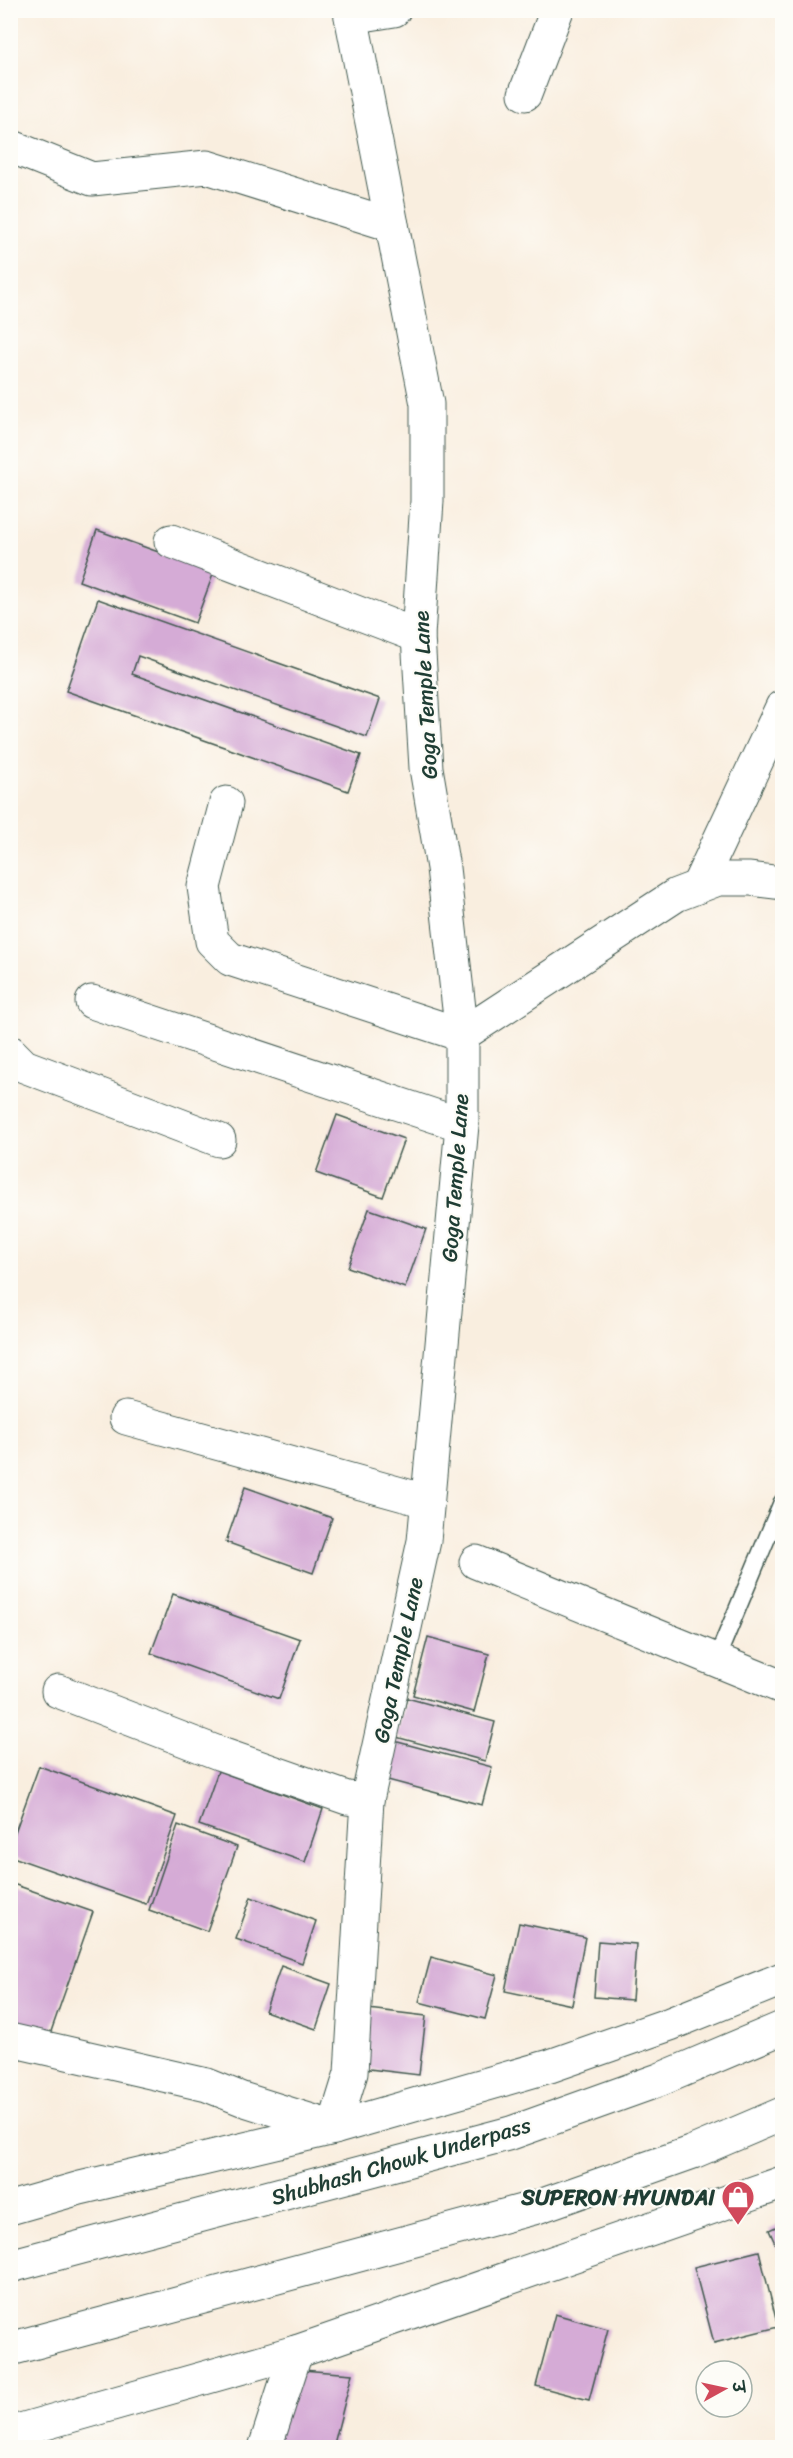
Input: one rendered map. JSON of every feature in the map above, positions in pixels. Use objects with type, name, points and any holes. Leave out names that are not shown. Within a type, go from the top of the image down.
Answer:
[{"type":"main road","points":[[350,14],[394,10]]},
{"type":"main road","points":[[525,94],[557,10]]},
{"type":"main road","name":"Goga Temple Lane","points":[[334,2128],[351,2073],[367,1800],[424,1541],[462,1125],[462,1035],[443,868],[426,768],[418,636],[427,501],[427,404],[350,14]]},
{"type":"main road","points":[[10,146],[92,179],[207,167],[392,225]]},
{"type":"main road","points":[[171,540],[418,636]]},
{"type":"main road","points":[[698,886],[783,707]]},
{"type":"main road","points":[[226,803],[204,887],[212,941],[230,959],[462,1035],[676,895],[718,879],[750,879],[783,883]]},
{"type":"main road","points":[[92,1002],[462,1125]]},
{"type":"main road","points":[[15,1061],[219,1140]]},
{"type":"main road","points":[[126,1418],[426,1501]]},
{"type":"main road","points":[[476,1562],[783,1687]]},
{"type":"main road","points":[[58,1691],[220,1754],[347,1798],[367,1800]]},
{"type":"main road","points":[[10,2208],[80,2188],[334,2128],[550,2066],[670,2024],[783,1979]]},
{"type":"main road","name":"Shubhash Chowk Underpass","points":[[10,2266],[511,2133],[658,2080],[783,2028]]},
{"type":"main road","points":[[10,2040],[207,2085],[334,2128]]},
{"type":"main road","points":[[10,2349],[537,2207],[693,2152],[783,2114]]},
{"type":"main road","points":[[10,2433],[296,2352],[783,2183]]},
{"type":"main road","points":[[265,2448],[296,2352]]},
{"type":"lane","points":[[716,1660],[783,1502]]},
{"type":"building","points":[[97,530],[214,572],[195,623],[79,581]]},
{"type":"building","points":[[98,599],[380,699],[367,737],[138,656],[132,674],[361,755],[348,791],[66,691]]},
{"type":"building","points":[[337,1115],[404,1139],[383,1197],[316,1173]]},
{"type":"building","points":[[369,1209],[426,1229],[405,1288],[348,1267]]},
{"type":"building","points":[[245,1487],[332,1518],[313,1573],[226,1542]]},
{"type":"building","points":[[173,1594],[300,1639],[279,1699],[151,1653]]},
{"type":"building","points":[[428,1637],[489,1654],[474,1712],[413,1695]]},
{"type":"building","points":[[407,1698],[495,1722],[485,1761],[396,1737]]},
{"type":"building","points":[[394,1741],[492,1767],[482,1805],[384,1779]]},
{"type":"building","points":[[39,1766],[177,1816],[146,1904],[10,1856],[10,1846]]},
{"type":"building","points":[[218,1771],[323,1809],[305,1862],[199,1825]]},
{"type":"building","points":[[178,1825],[237,1847],[207,1931],[149,1910]]},
{"type":"building","points":[[10,1883],[93,1912],[48,2040],[10,2027]]},
{"type":"building","points":[[251,1897],[316,1921],[302,1963],[236,1939]]},
{"type":"building","points":[[519,1923],[585,1937],[572,2005],[505,1991]]},
{"type":"building","points":[[598,1941],[636,1944],[632,2000],[594,1997]]},
{"type":"building","points":[[431,1957],[497,1975],[485,2019],[419,2002]]},
{"type":"building","points":[[281,1966],[331,1984],[316,2029],[265,2011]]},
{"type":"building","points":[[368,2009],[426,2016],[419,2075],[361,2068]]},
{"type":"building","points":[[782,2224],[782,2253],[780,2254],[769,2230]]},
{"type":"building","points":[[759,2251],[778,2327],[714,2343],[694,2267]]},
{"type":"building","points":[[555,2314],[608,2329],[589,2400],[536,2386]]},
{"type":"building","points":[[302,2370],[352,2374],[333,2448],[272,2448]]},
{"type":"place","name":"SUPERON HYUNDAI","points":[[738,2226]]}]
